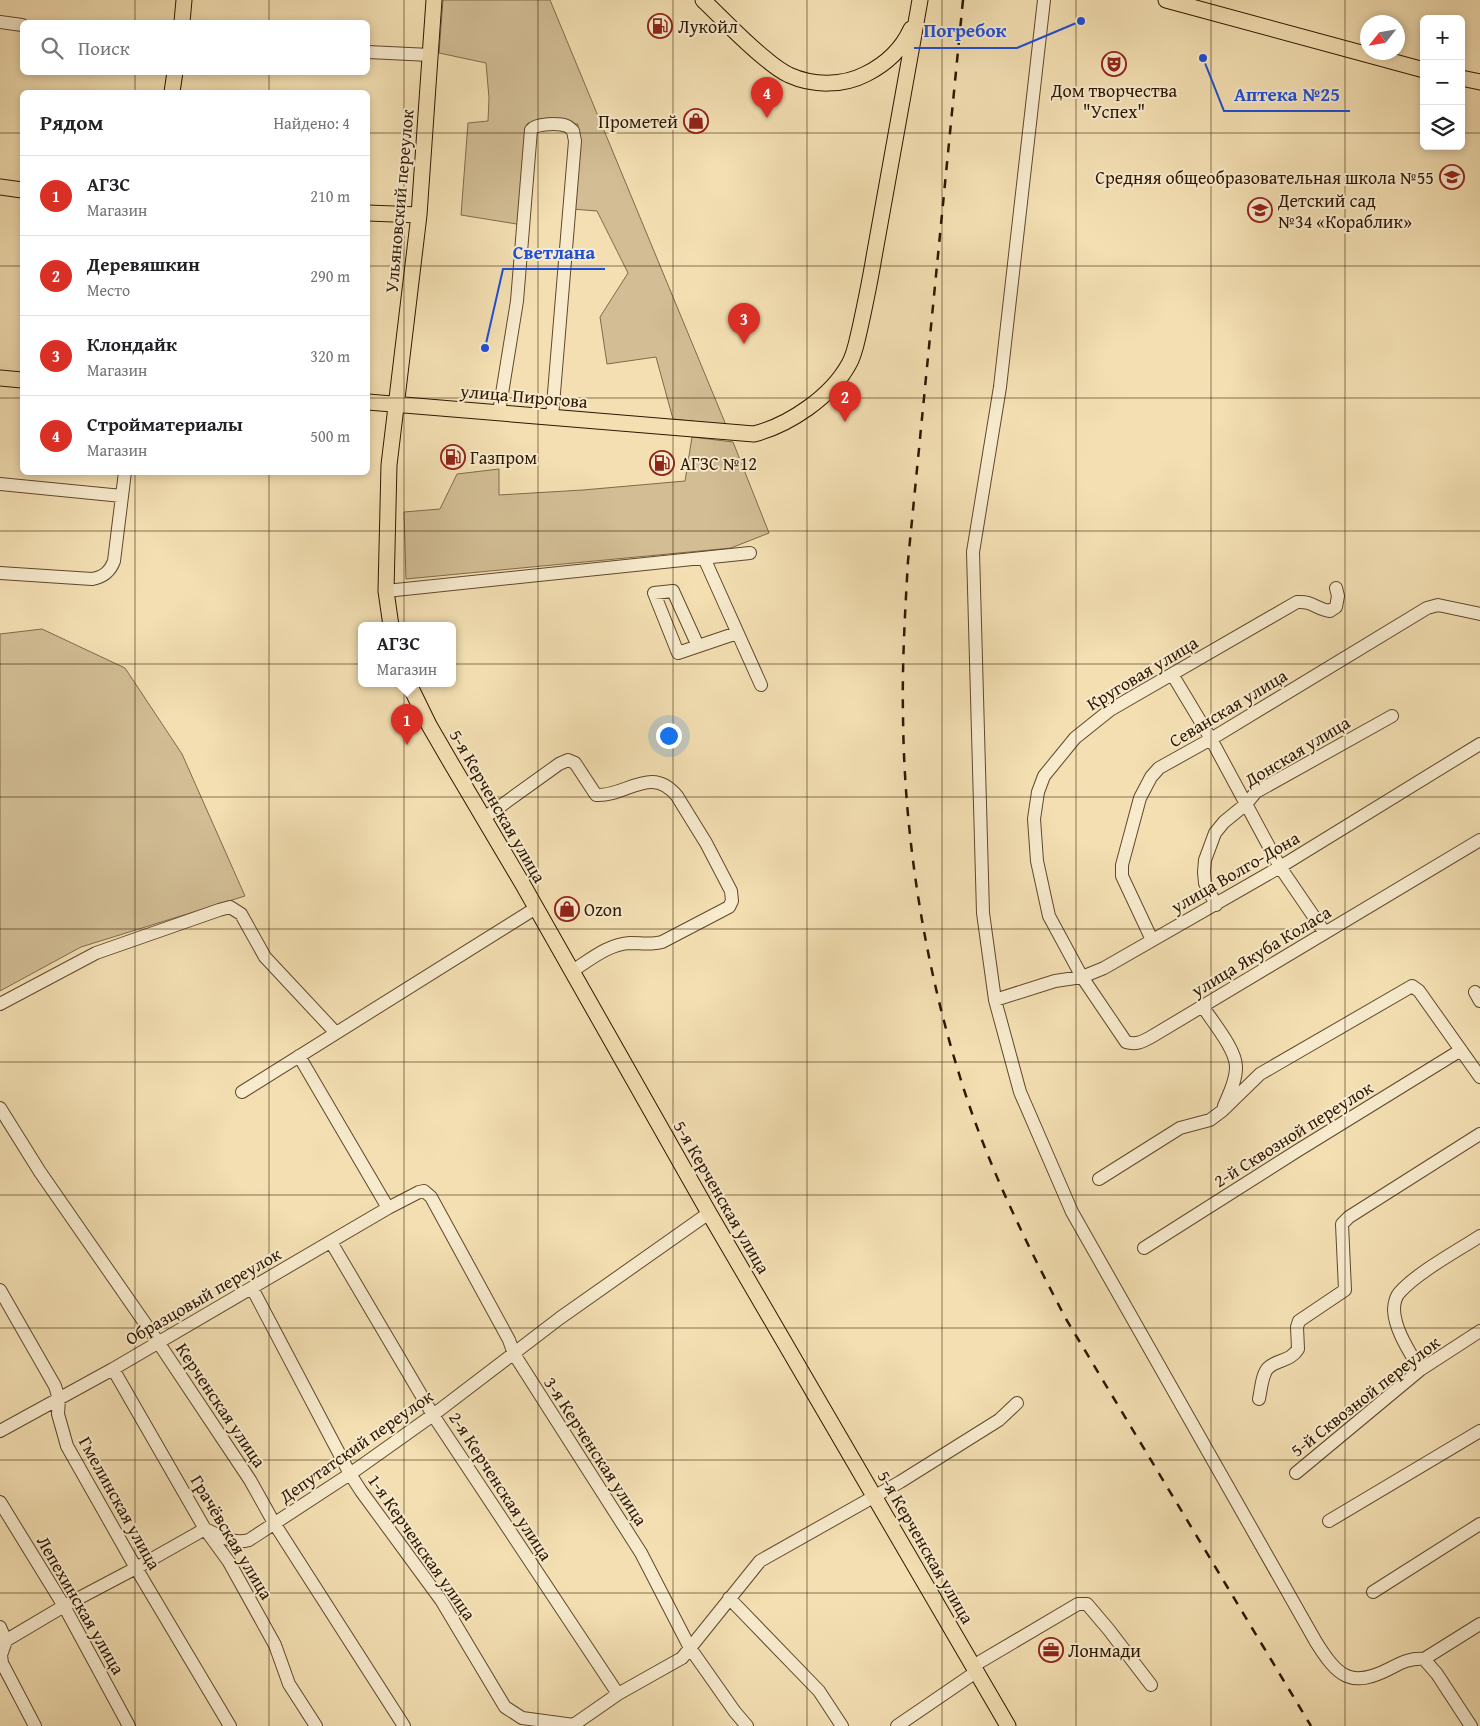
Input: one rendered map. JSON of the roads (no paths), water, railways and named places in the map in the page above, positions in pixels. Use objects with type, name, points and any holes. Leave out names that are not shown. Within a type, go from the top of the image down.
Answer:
[{"type":"main road","points":[[182,20],[184,0]]},
{"type":"main road","name":"Ульяновский переулок","points":[[396,404],[419,215],[434,0]]},
{"type":"main road","points":[[703,0],[752,48],[788,75],[830,83],[858,78],[883,63],[904,43],[919,6]]},
{"type":"main road","points":[[1166,0],[1420,69]]},
{"type":"main road","name":"улица Пирогова","points":[[370,402],[678,427],[735,434],[754,434],[781,424],[822,398],[842,377],[851,362],[867,296],[919,6]]},
{"type":"main road","points":[[172,90],[175,75]]},
{"type":"main road","points":[[1465,79],[1480,82]]},
{"type":"main road","points":[[0,188],[20,190]]},
{"type":"main road","points":[[370,213],[419,215]]},
{"type":"main road","points":[[0,378],[20,380]]},
{"type":"main road","points":[[390,622],[386,591],[389,465],[396,404]]},
{"type":"main road","name":"5-я Керченская улица","points":[[410,687],[433,732],[536,908],[709,1213],[1008,1726]]},
{"type":"street","points":[[1044,0],[1000,387],[973,552],[983,913],[995,1000],[1020,1092],[1072,1212],[1330,1664],[1352,1678],[1365,1679],[1414,1658],[1424,1659],[1480,1624]]},
{"type":"street","points":[[0,22],[20,25]]},
{"type":"street","points":[[370,52],[430,55]]},
{"type":"street","points":[[500,412],[517,301],[531,130],[534,126],[539,125],[566,126],[573,131],[575,141],[552,417]]},
{"type":"street","points":[[0,573],[92,579],[100,577],[107,572],[114,561],[125,475]]},
{"type":"street","points":[[0,484],[122,496]]},
{"type":"street","points":[[386,591],[750,553]]},
{"type":"street","points":[[704,558],[761,685]]},
{"type":"street","name":"Круговая улица","points":[[1082,977],[1049,916],[1037,861],[1034,819],[1038,792],[1044,776],[1081,732],[1110,710],[1297,602],[1309,601],[1322,610],[1330,611],[1336,607],[1338,596],[1336,588]]},
{"type":"street","points":[[698,646],[673,591],[654,593],[678,653],[698,646],[737,632]]},
{"type":"street","name":"Севанская улица","points":[[1152,940],[1122,876],[1122,866],[1140,798],[1145,787],[1160,768],[1427,608],[1438,605],[1480,614]]},
{"type":"street","points":[[1172,674],[1211,739],[1280,867],[1325,933]]},
{"type":"street","name":"Донская улица","points":[[1216,905],[1205,883],[1204,872],[1205,860],[1218,828],[1246,804],[1256,792],[1392,716]]},
{"type":"street","name":"улица Волго-Дона","points":[[995,1000],[1055,982],[1082,977],[1104,968],[1280,867],[1480,744]]},
{"type":"street","points":[[484,818],[559,764],[568,760],[575,763],[596,795],[606,795],[650,781],[663,784],[677,796],[706,843],[731,890],[732,901],[729,907],[662,942],[655,944],[629,943],[608,948],[572,971]]},
{"type":"street","name":"улица Якуба Коласа","points":[[1082,977],[1126,1042],[1132,1044],[1145,1041],[1480,840]]},
{"type":"street","points":[[0,1004],[96,953],[230,907],[241,914],[265,957],[336,1033]]},
{"type":"street","points":[[242,1092],[536,908]]},
{"type":"street","points":[[1099,1179],[1180,1128],[1210,1120],[1222,1111],[1260,1074],[1412,986],[1418,990],[1480,1077]]},
{"type":"street","points":[[1203,1006],[1235,1055],[1237,1066],[1222,1111]]},
{"type":"street","name":"2-й Сквозной переулок","points":[[1144,1248],[1462,1050]]},
{"type":"street","points":[[299,1056],[388,1208]]},
{"type":"street","name":"Керченская улица","points":[[0,1108],[40,1172],[158,1342],[250,1480],[274,1523],[404,1726]]},
{"type":"street","points":[[1259,1398],[1264,1375],[1268,1368],[1290,1358],[1298,1349],[1299,1321],[1345,1290],[1342,1224],[1349,1217],[1480,1134]]},
{"type":"street","name":"Образцовый переулок","points":[[0,1432],[113,1369],[388,1208],[424,1191]]},
{"type":"street","name":"3-я Керченская улица","points":[[424,1191],[429,1193],[432,1198],[509,1340],[514,1354],[641,1553],[690,1648],[747,1726]]},
{"type":"street","name":"Депутатский переулок","points":[[205,1529],[234,1542],[249,1540],[350,1474],[560,1318],[709,1213]]},
{"type":"street","points":[[1420,1370],[1397,1326],[1394,1309],[1396,1300],[1400,1292],[1418,1277],[1480,1236]]},
{"type":"street","name":"2-я Керченская улица","points":[[331,1242],[433,1414],[618,1694]]},
{"type":"street","name":"1-я Керченская улица","points":[[252,1288],[350,1474],[361,1492],[441,1600],[505,1707],[522,1718],[573,1725]]},
{"type":"street","name":"Гмелинская улица","points":[[0,1290],[55,1386],[59,1399],[58,1414],[67,1446],[136,1568],[230,1726]]},
{"type":"street","name":"5-й Сквозной переулок","points":[[1296,1472],[1420,1370],[1480,1331]]},
{"type":"street","name":"Грачёвская улица","points":[[113,1369],[205,1529],[229,1562],[275,1645],[289,1684],[315,1726]]},
{"type":"street","points":[[573,1725],[618,1694],[682,1658],[760,1561],[875,1497],[998,1420],[1017,1403]]},
{"type":"street","points":[[1329,1521],[1480,1431]]},
{"type":"street","name":"Лепехинская улица","points":[[0,1502],[64,1606],[129,1726]]},
{"type":"street","points":[[1373,1592],[1480,1524]]},
{"type":"street","points":[[3,1643],[64,1606],[205,1529]]},
{"type":"street","points":[[729,1598],[819,1691],[842,1726]]},
{"type":"street","points":[[897,1726],[975,1669],[1078,1604],[1086,1604],[1109,1630],[1151,1685]]},
{"type":"street","points":[[0,1628],[3,1643],[2,1663],[35,1726]]},
{"type":"street","points":[[1424,1659],[1438,1674],[1470,1726]]},
{"type":"street","points":[[1476,1726],[1480,1724]]},
{"type":"railway","points":[[963,0],[908,561],[904,638],[903,715],[907,806],[918,898],[926,944],[947,1033],[970,1109],[1007,1201],[1036,1260],[1066,1319],[1311,1726]]},
{"type":"place","name":"Погребок","points":[[1081,21]]},
{"type":"place","name":"Лукойл","points":[[660,26]]},
{"type":"place","name":"Аптека №25","points":[[1203,58]]},
{"type":"place","name":"Дом творчества \"Успех\"","points":[[1114,64]]},
{"type":"place","name":"Стройматериалы","points":[[767,118]]},
{"type":"place","name":"Прометей","points":[[696,121]]},
{"type":"place","name":"Средняя общеобразовательная школа №55","points":[[1452,177]]},
{"type":"place","name":"Детский сад №34 «Кораблик»","points":[[1260,210]]},
{"type":"place","name":"Клондайк","points":[[744,344]]},
{"type":"place","name":"Светлана","points":[[485,348]]},
{"type":"place","name":"Деревяшкин","points":[[845,422]]},
{"type":"place","name":"Газпром","points":[[453,457]]},
{"type":"place","name":"АГЗС №12","points":[[662,463]]},
{"type":"place","name":"АГЗС","points":[[407,745]]},
{"type":"place","name":"Ozon","points":[[567,909]]},
{"type":"place","name":"Лонмади","points":[[1051,1650]]}]
